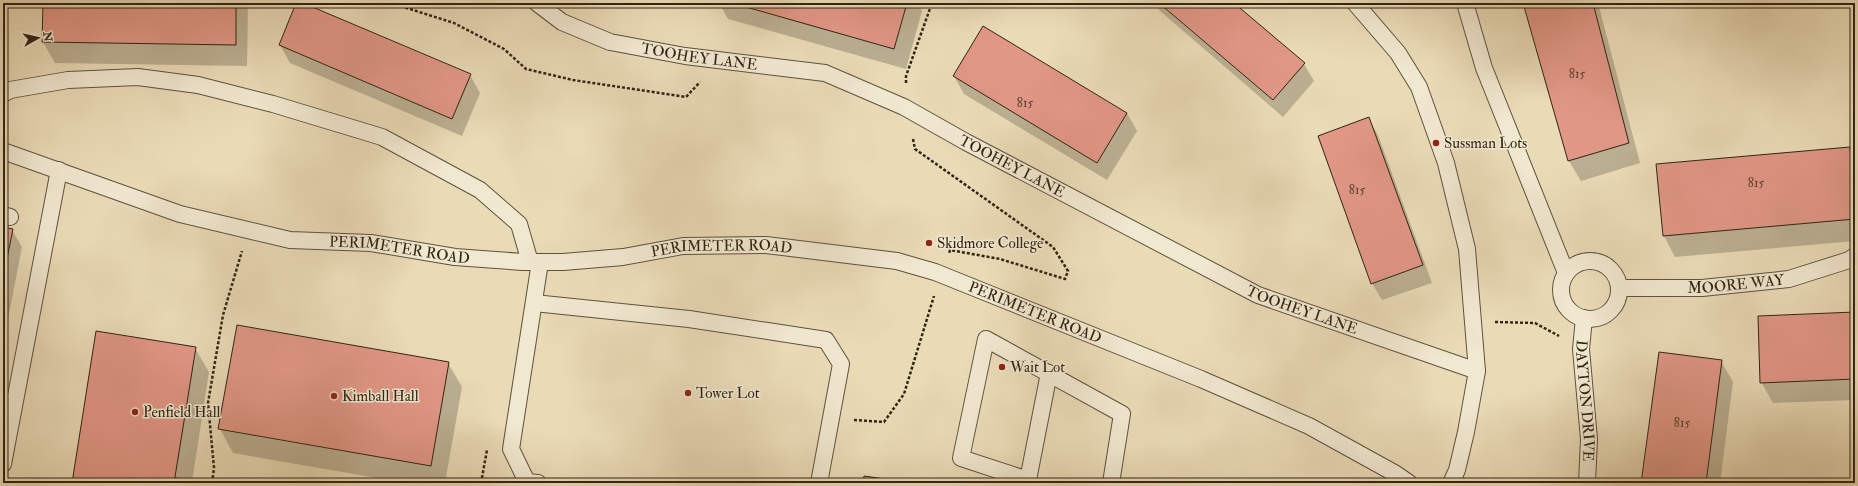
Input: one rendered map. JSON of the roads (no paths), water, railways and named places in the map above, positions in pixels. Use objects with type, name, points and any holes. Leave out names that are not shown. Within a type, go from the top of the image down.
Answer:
[{"type":"lane","name":"TOOHEY LANE","points":[[537,3],[562,22],[610,42],[685,56],[826,73],[904,107],[966,142],[1258,295],[1477,371]]},
{"type":"lane","points":[[1355,3],[1398,53],[1419,87],[1446,163],[1467,249],[1477,371],[1463,447],[1457,470],[1450,483]]},
{"type":"lane","points":[[1465,3],[1484,68],[1566,273]]},
{"type":"lane","points":[[3,94],[10,90],[68,80],[138,77],[198,85],[273,104],[382,137],[480,190],[519,224],[535,262],[534,303],[511,448],[528,482],[538,483]]},
{"type":"lane","name":"PERIMETER ROAD","points":[[3,151],[180,214],[290,240],[371,243],[455,257],[535,262],[563,262],[623,257],[683,246],[766,244],[897,261],[940,274],[1201,379],[1309,426],[1396,474],[1409,483]]},
{"type":"lane","points":[[3,464],[59,170]]},
{"type":"lane","name":"MOORE WAY","points":[[1620,288],[1702,288],[1789,279],[1853,259]]},
{"type":"lane","points":[[1593,260],[1601,262],[1610,268],[1616,276],[1620,288],[1619,298],[1614,307],[1604,316],[1595,319],[1584,318],[1575,314],[1565,304],[1561,294],[1562,282],[1566,273],[1583,261],[1593,260]]},
{"type":"lane","points":[[534,303],[689,319],[826,340],[841,364],[819,483]]},
{"type":"lane","name":"DAYTON DRIVE","points":[[1584,318],[1581,349],[1589,439],[1587,483]]},
{"type":"lane","points":[[1050,373],[1028,482],[961,458],[986,339],[1050,373],[1122,414],[1111,483]]},
{"type":"place","name":"Sussman Lots","points":[[1436,143]]},
{"type":"place","name":"Skidmore College","points":[[929,243]]},
{"type":"place","name":"Wait Lot","points":[[1002,367]]},
{"type":"place","name":"Tower Lot","points":[[688,393]]},
{"type":"place","name":"Kimball Hall","points":[[334,396]]},
{"type":"place","name":"Penfield Hall","points":[[135,412]]}]
